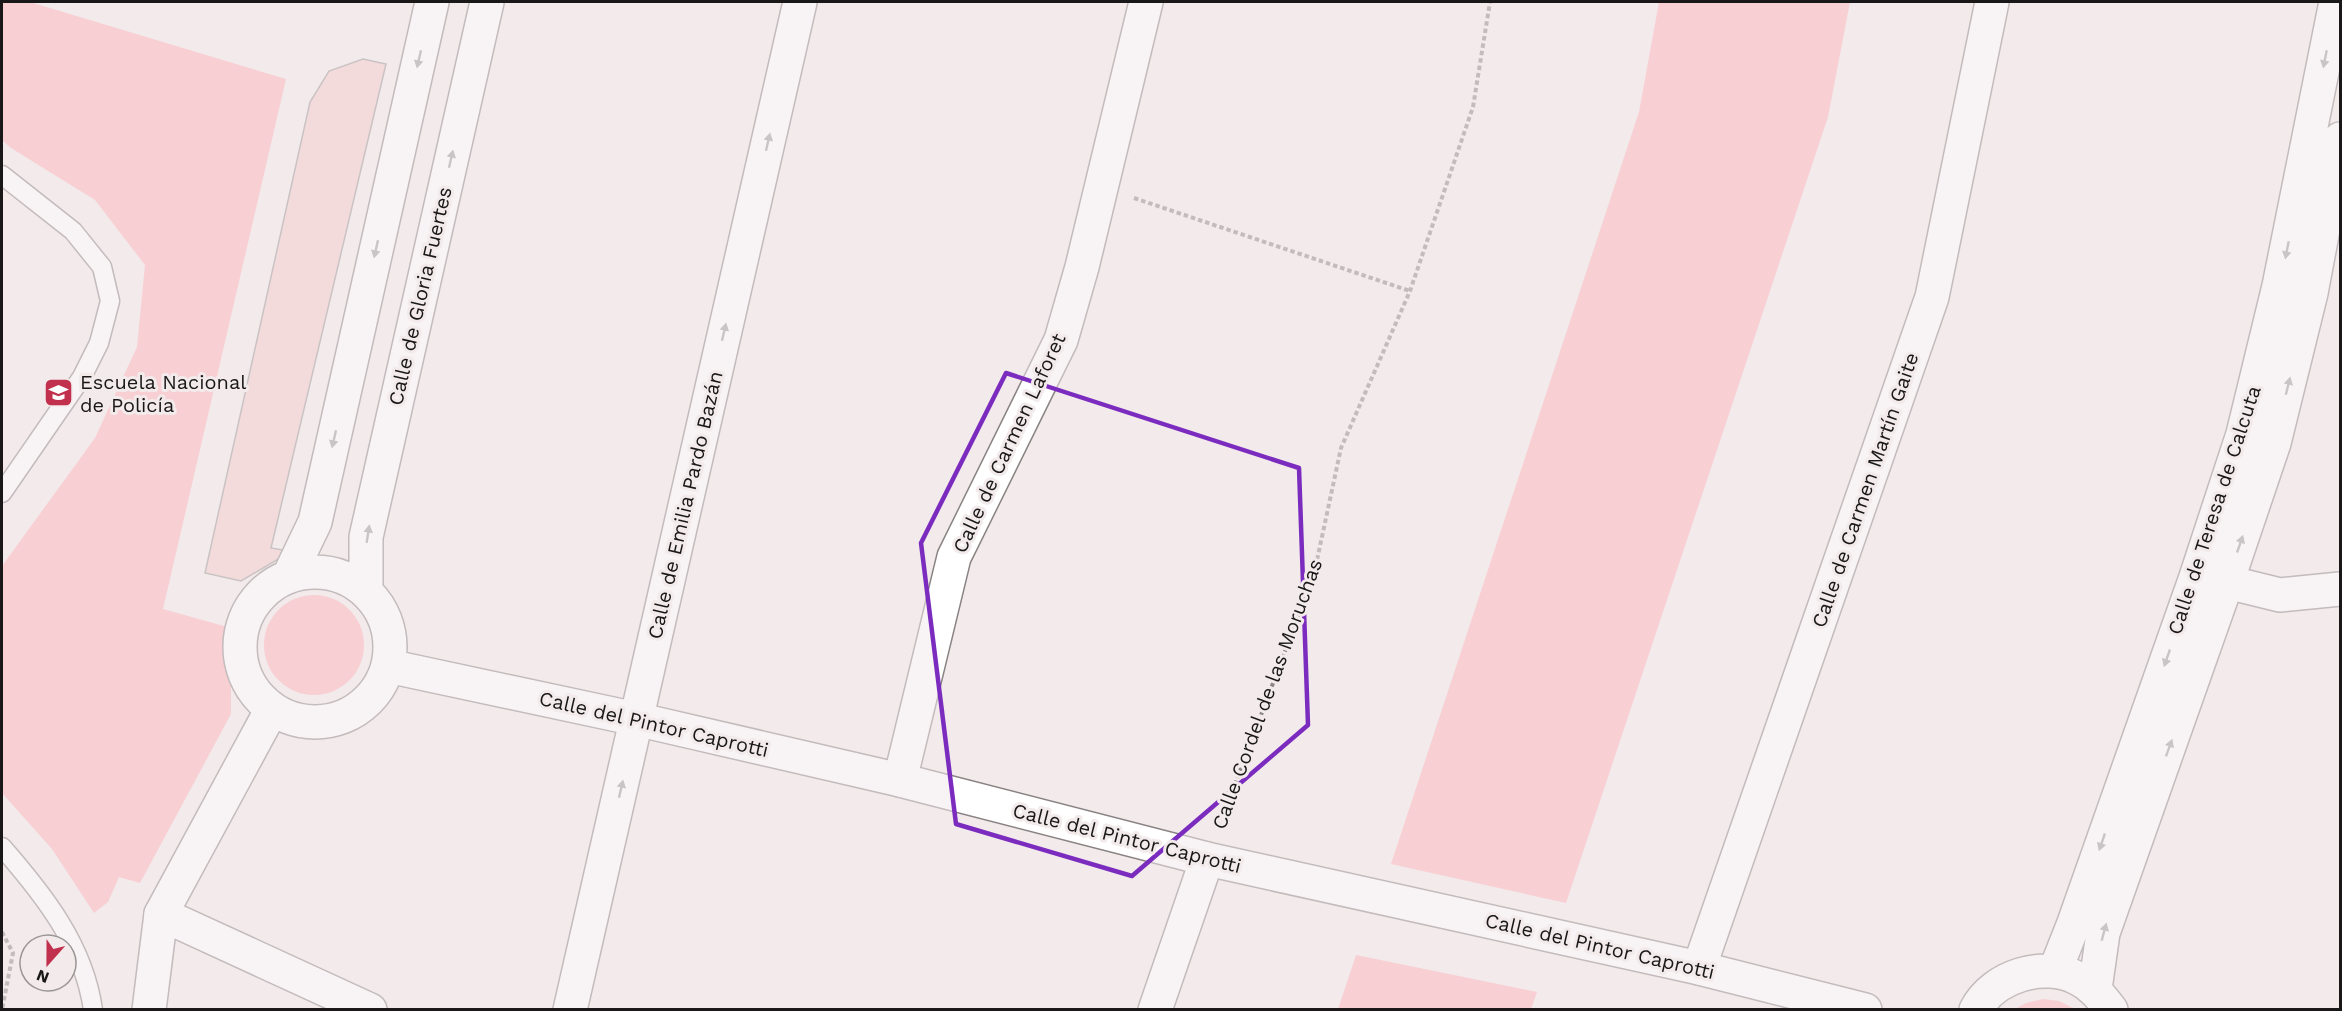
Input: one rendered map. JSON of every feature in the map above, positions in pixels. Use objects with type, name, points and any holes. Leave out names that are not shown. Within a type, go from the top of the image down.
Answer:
[{"type":"street","points":[[289,576],[315,522],[432,2]]},
{"type":"street","name":"Calle de Gloria Fuertes","points":[[366,592],[366,537],[486,2]]},
{"type":"street","name":"Calle de Emilia Pardo Bazán","points":[[570,1010],[625,716],[777,2]]},
{"type":"street","name":"Calle de Emilia Pardo Bazán","points":[[552,1010],[800,2]]},
{"type":"street","name":"Calle de Carmen Laforet","points":[[900,780],[954,557],[1061,340],[1102,187],[1146,2]]},
{"type":"street","name":"Calle de Carmen Martín Gaite","points":[[1699,968],[1932,297],[1992,2]]},
{"type":"street","name":"Calle de Teresa de Calcuta","points":[[2055,971],[2188,599],[2243,434],[2279,286],[2336,2]]},
{"type":"street","name":"Calle de Teresa de Calcuta","points":[[2103,999],[2103,933],[2228,582],[2274,443],[2330,242],[2340,140]]},
{"type":"street","points":[[309,572],[330,573],[349,580],[366,592],[379,607],[387,626],[390,645],[388,666],[379,687],[363,705],[342,718],[318,722],[294,719],[272,709],[255,693],[244,673],[239,649],[243,626],[252,605],[268,588],[289,576],[309,572]]},
{"type":"street","points":[[2228,582],[2280,595],[2340,589]]},
{"type":"street","name":"Calle del Pintor Caprotti","points":[[388,666],[625,716],[900,780],[1207,859],[1699,968],[1795,1001],[1865,1010]]},
{"type":"street","points":[[149,1010],[162,914],[272,709]]},
{"type":"street","points":[[1155,1010],[1207,859]]},
{"type":"street","points":[[162,914],[370,1010]]},
{"type":"street","points":[[1976,1010],[1982,998],[2015,975],[2055,971],[2076,977],[2103,999]]},
{"type":"lane","points":[[2,175],[73,231],[102,267],[110,301],[99,343],[82,377],[2,493]]},
{"type":"lane","points":[[2,847],[40,891],[72,941],[91,997],[93,1010]]},
{"type":"path","name":"Calle Cordel de las Moruchas","points":[[1207,859],[1314,574],[1341,448],[1410,291],[1473,107],[1490,2]]},
{"type":"path","points":[[1102,187],[1410,291]]},
{"type":"path","points":[[2,932],[13,952],[2,1010]]},
{"type":"highlighted area","points":[[1006,373],[1299,468],[1308,725],[1132,876],[956,824],[921,543]]},
{"type":"shaded area","points":[[2,2],[30,2],[286,79],[163,609],[231,628],[231,714],[140,883],[119,877],[108,902],[94,913],[52,849],[2,793],[2,566],[95,438],[137,347],[145,265],[95,200],[11,148],[2,140]]},
{"type":"shaded area","points":[[1659,2],[1850,2],[1828,117],[1566,903],[1391,864],[1639,112]]},
{"type":"shaded area","points":[[314,595],[342,603],[356,617],[364,645],[356,673],[342,687],[314,695],[286,687],[272,673],[264,645],[272,617],[286,603]]},
{"type":"shaded area","points":[[1356,955],[1537,992],[1531,1009],[1338,1009]]},
{"type":"shaded area","points":[[2043,999],[2059,1001],[2075,1009],[2015,1009],[2026,1003]]},
{"type":"building","points":[[363,59],[386,64],[271,548],[283,550],[280,558],[241,581],[205,573],[310,102],[329,71]]},
{"type":"place","name":"Escuela Nacional de Policía","points":[[59,393]]}]
